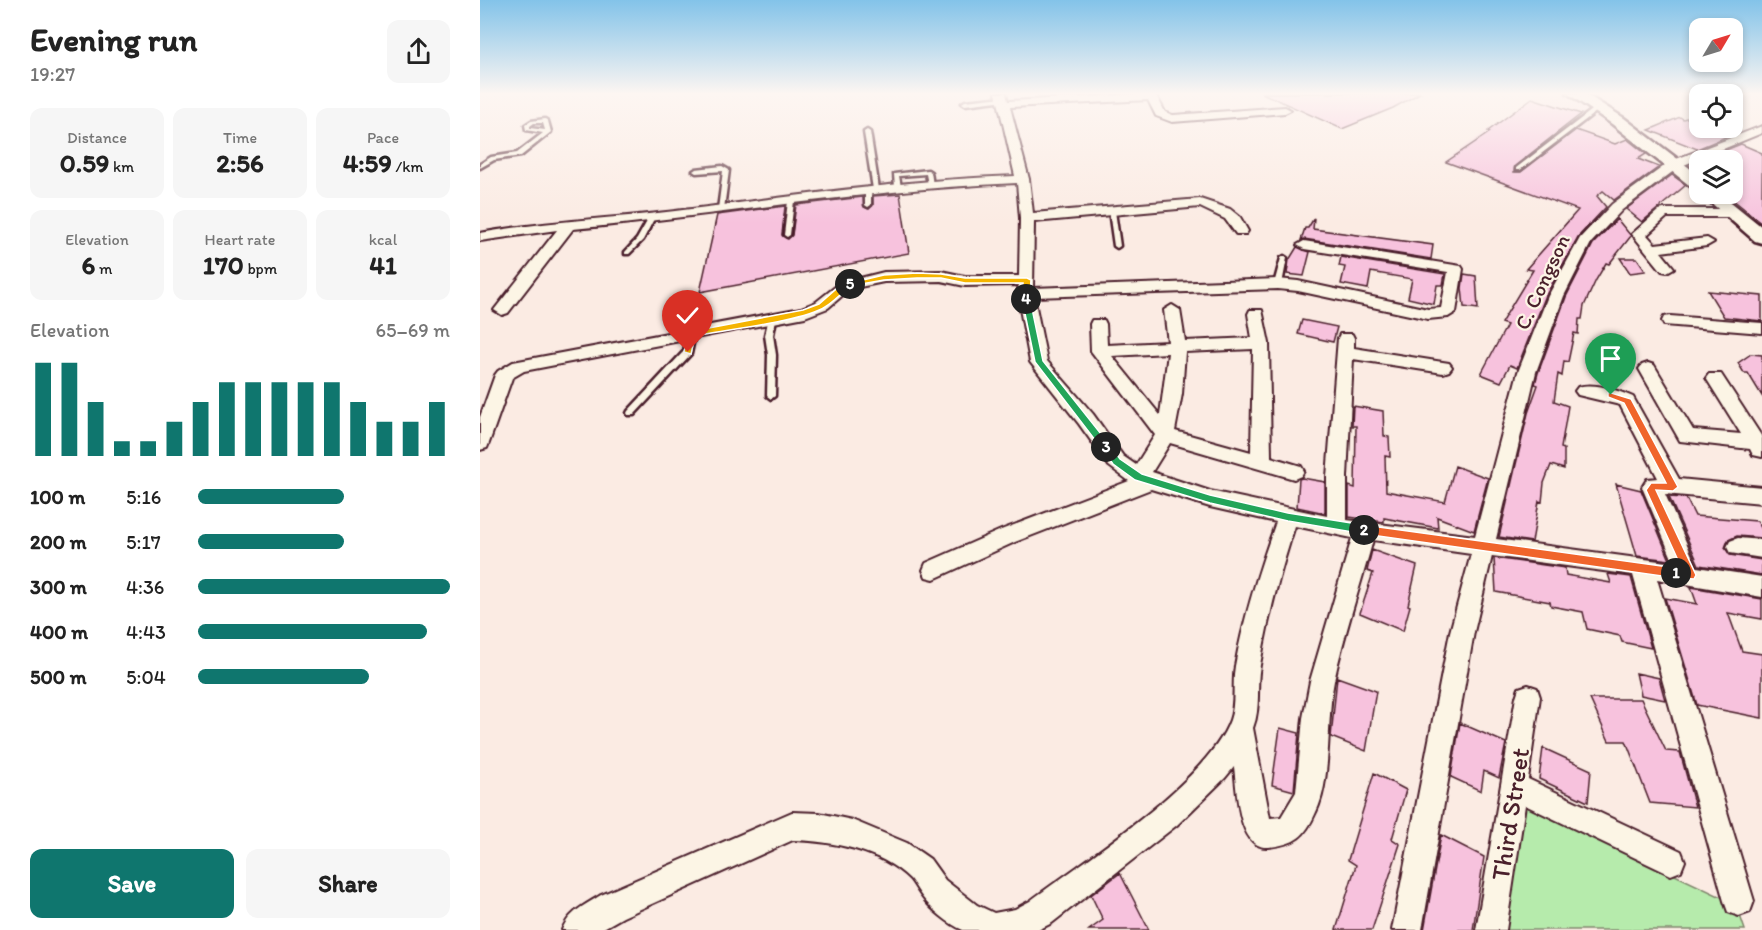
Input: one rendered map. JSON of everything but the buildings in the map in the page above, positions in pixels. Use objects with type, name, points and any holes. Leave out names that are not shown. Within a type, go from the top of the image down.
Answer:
[{"type":"main road","points":[[1637,136],[1689,175]]},
{"type":"main road","points":[[1723,204],[1762,237]]},
{"type":"street","points":[[1012,136],[1023,179],[1027,218],[1026,287],[1039,362],[1086,419],[1116,461],[1145,478],[1210,499],[1337,527],[1642,567],[1762,587]]},
{"type":"street","name":"C. Congson","points":[[1407,930],[1462,632],[1527,372],[1556,296],[1585,241],[1617,207],[1675,164],[1744,136]]},
{"type":"street","points":[[480,237],[508,231],[652,218],[791,201],[871,195],[898,188],[931,184],[1023,179]]},
{"type":"street","points":[[1027,218],[1200,203],[1213,206],[1238,221],[1241,231]]},
{"type":"street","points":[[1667,268],[1639,234],[1664,213],[1734,213]]},
{"type":"street","points":[[502,310],[568,226]]},
{"type":"street","points":[[1650,249],[1707,242]]},
{"type":"street","points":[[480,443],[504,375],[519,366],[805,312],[822,305],[845,286],[884,277],[941,276],[965,281],[1026,287],[1278,284],[1298,286],[1428,314],[1448,312],[1456,269],[1304,245]]},
{"type":"street","points":[[934,570],[1145,478],[1165,435],[1173,394],[1177,346],[1172,310]]},
{"type":"street","points":[[1256,314],[1261,344],[1261,462]]},
{"type":"street","points":[[1670,321],[1762,328]]},
{"type":"street","points":[[1098,324],[1099,351],[1165,435],[1294,471]]},
{"type":"street","points":[[1099,351],[1261,344]]},
{"type":"street","points":[[1337,527],[1337,477],[1346,345],[1443,367]]},
{"type":"street","points":[[1648,369],[1687,436],[1759,448]]},
{"type":"street","points":[[1715,378],[1759,448]]},
{"type":"street","points":[[1584,391],[1611,395],[1628,401],[1673,487]]},
{"type":"street","points":[[1690,575],[1651,490],[1654,485],[1762,495]]},
{"type":"street","points":[[577,930],[585,922],[612,906],[792,826],[819,827],[852,834],[897,853],[920,869],[935,890],[966,916],[994,928],[1018,924],[1041,912],[1167,815],[1216,769],[1230,750],[1241,731],[1244,719],[1247,668],[1265,584],[1288,517]]},
{"type":"street","points":[[1241,731],[1257,826],[1264,833],[1286,831],[1300,817],[1310,792],[1316,718],[1322,681],[1365,530]]},
{"type":"street","points":[[1738,547],[1762,549]]},
{"type":"street","points":[[1642,567],[1739,901]]},
{"type":"street","name":"Third Street","points":[[1491,930],[1528,697]]},
{"type":"street","points":[[1514,786],[1671,861]]},
{"type":"lane","points":[[480,166],[493,158],[519,155],[542,136]]},
{"type":"lane","points":[[867,136],[871,195]]},
{"type":"lane","points":[[1518,169],[1561,136]]},
{"type":"lane","points":[[696,171],[722,168],[726,170],[722,209]]},
{"type":"lane","points":[[787,235],[791,201]]},
{"type":"lane","points":[[1112,211],[1117,246]]},
{"type":"lane","points":[[627,253],[640,240],[652,218]]},
{"type":"lane","points":[[1278,284],[1284,258]]},
{"type":"lane","points":[[771,396],[772,355],[769,336],[772,320]]},
{"type":"lane","points":[[631,413],[688,352],[691,334]]},
{"type":"shaded area","points":[[1478,136],[1626,136],[1650,154],[1598,190],[1575,211],[1443,162]]},
{"type":"green space","points":[[1519,801],[1736,904],[1745,930],[1499,930]]},
{"type":"route","points":[[688,352],[691,334],[805,312],[822,305],[845,286],[855,282],[884,277],[917,276],[941,276],[965,281],[1027,280],[1025,293],[1039,362],[1086,419],[1116,461],[1139,477],[1210,499],[1337,527],[1690,575],[1651,490],[1654,485],[1673,487],[1628,401],[1611,395]]}]
